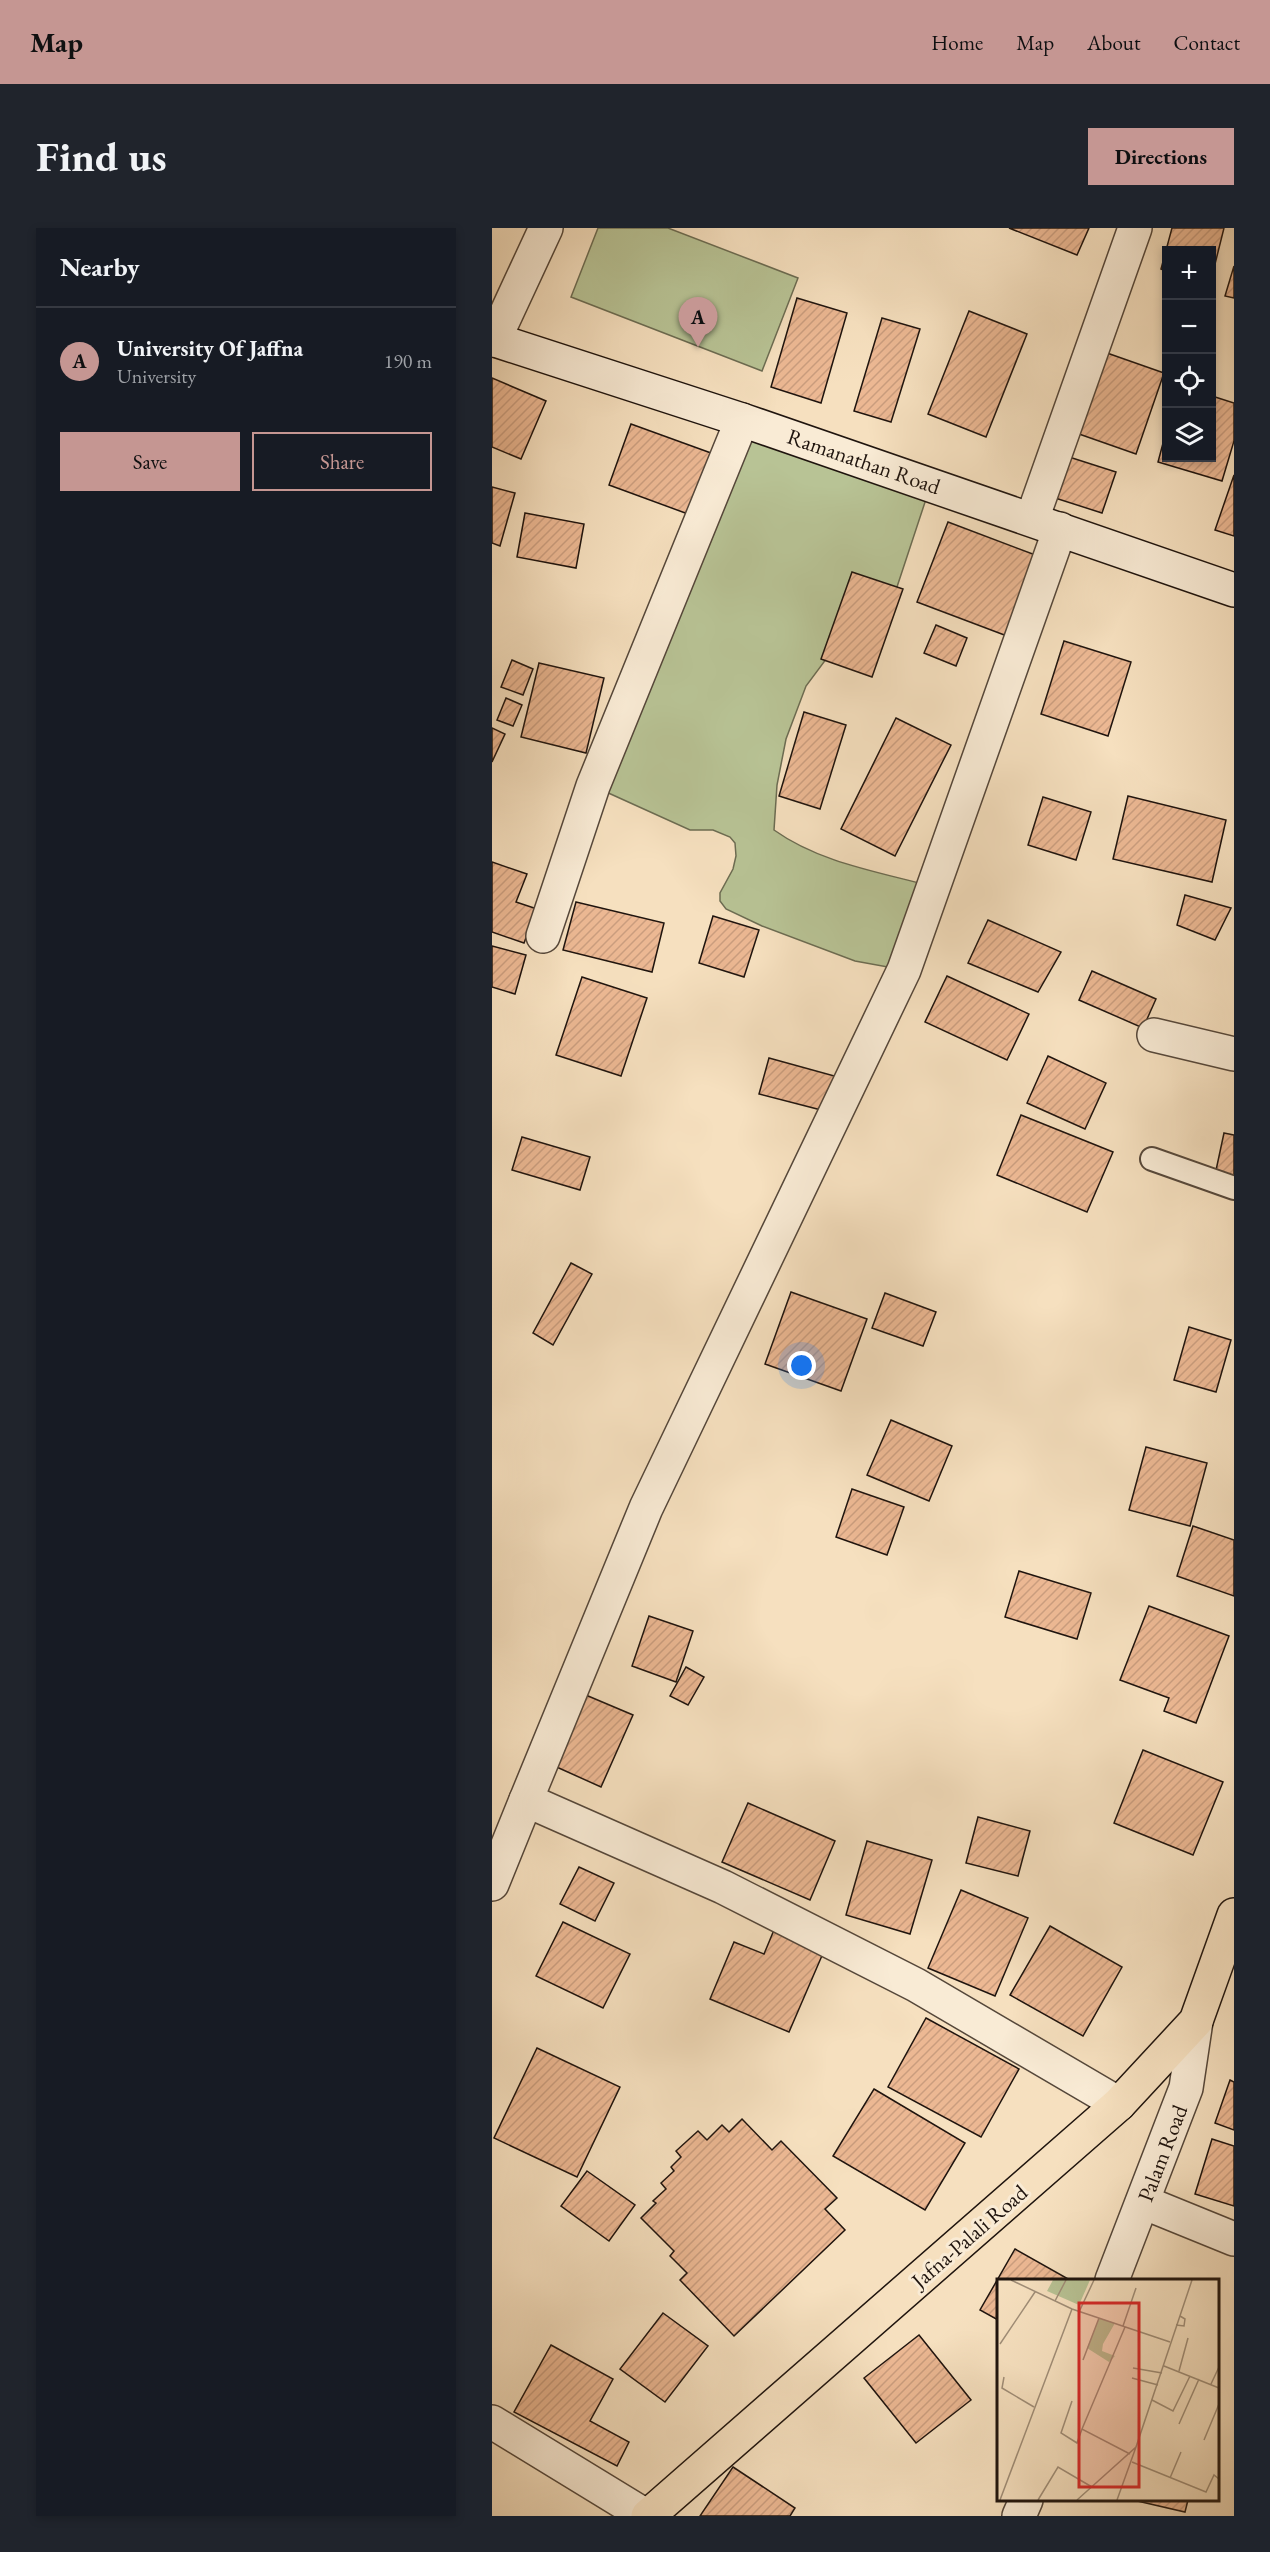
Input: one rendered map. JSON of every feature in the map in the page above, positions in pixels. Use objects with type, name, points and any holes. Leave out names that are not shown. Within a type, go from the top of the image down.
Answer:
[{"type":"main road","name":"Jafna-Palali Road","points":[[647,2516],[1119,2104],[1196,2021],[1234,1915]]},
{"type":"street","points":[[493,340],[546,228]]},
{"type":"street","points":[[492,1884],[646,1508],[903,970],[1046,524],[1135,228]]},
{"type":"street","name":"Ramanathan Road","points":[[493,340],[742,420],[1234,590]]},
{"type":"street","points":[[543,936],[593,786],[742,420]]},
{"type":"street","points":[[1154,1035],[1234,1054]]},
{"type":"street","points":[[526,1800],[723,1887],[916,1985],[1119,2104]]},
{"type":"street","name":"Palam Road","points":[[1112,2279],[1186,2088],[1196,2021]]},
{"type":"street","points":[[1143,2202],[1234,2239]]},
{"type":"street","points":[[492,2422],[647,2516]]},
{"type":"street","points":[[1019,2516],[1025,2501]]},
{"type":"lane","points":[[1152,1159],[1234,1188]]},
{"type":"green space","points":[[598,228],[668,228],[798,278],[762,371],[571,297]]},
{"type":"green space","points":[[742,420],[931,484],[893,599],[844,635],[806,686],[786,739],[777,785],[774,830],[811,851],[831,859],[934,887],[904,970],[855,961],[762,926],[726,909],[720,901],[720,893],[733,869],[736,856],[735,843],[730,837],[713,830],[690,830],[593,786]]},
{"type":"building","points":[[1009,228],[1089,228],[1077,255]]},
{"type":"building","points":[[1172,228],[1224,228],[1216,260],[1216,246],[1167,246]]},
{"type":"building","points":[[1234,266],[1234,298],[1225,296]]},
{"type":"building","points":[[797,298],[847,313],[821,403],[771,387]]},
{"type":"building","points":[[969,311],[1027,334],[986,437],[928,414]]},
{"type":"building","points":[[882,318],[920,329],[891,422],[854,411]]},
{"type":"building","points":[[1107,353],[1162,372],[1162,379],[1136,454],[1079,434]]},
{"type":"building","points":[[492,378],[546,401],[521,459],[492,447]]},
{"type":"building","points":[[1216,397],[1234,403],[1234,441],[1222,481],[1158,462],[1162,447],[1162,462],[1216,462]]},
{"type":"building","points":[[631,424],[711,453],[688,514],[609,485]]},
{"type":"building","points":[[1066,456],[1116,472],[1102,513],[1052,497]]},
{"type":"building","points":[[1234,475],[1234,536],[1215,530]]},
{"type":"building","points":[[492,487],[515,493],[500,546],[492,543]]},
{"type":"building","points":[[525,513],[584,524],[576,568],[517,557]]},
{"type":"building","points":[[948,522],[1038,556],[1007,636],[917,602]]},
{"type":"building","points":[[852,572],[903,589],[872,677],[821,659]]},
{"type":"building","points":[[936,625],[967,638],[956,666],[924,653]]},
{"type":"building","points":[[1064,641],[1131,662],[1108,736],[1041,714]]},
{"type":"building","points":[[512,660],[533,669],[523,695],[501,687]]},
{"type":"building","points":[[539,663],[604,678],[586,753],[521,737]]},
{"type":"building","points":[[506,698],[522,705],[513,726],[497,720]]},
{"type":"building","points":[[804,712],[846,725],[820,809],[779,796]]},
{"type":"building","points":[[896,718],[951,745],[895,856],[841,829]]},
{"type":"building","points":[[492,728],[505,734],[492,762]]},
{"type":"building","points":[[1128,796],[1226,820],[1212,882],[1113,859]]},
{"type":"building","points":[[1043,797],[1091,812],[1076,860],[1028,845]]},
{"type":"building","points":[[492,862],[527,874],[516,902],[537,909],[524,943],[492,932]]},
{"type":"building","points":[[1185,895],[1231,908],[1215,940],[1177,925]]},
{"type":"building","points":[[576,902],[664,923],[652,972],[563,950]]},
{"type":"building","points":[[713,916],[759,930],[744,977],[699,963]]},
{"type":"building","points":[[988,920],[1061,952],[1038,992],[968,963]]},
{"type":"building","points":[[492,946],[526,955],[515,994],[492,987]]},
{"type":"building","points":[[1092,971],[1156,999],[1143,1028],[1079,1000]]},
{"type":"building","points":[[947,976],[1029,1014],[1007,1060],[925,1022]]},
{"type":"building","points":[[582,977],[647,998],[621,1076],[556,1055]]},
{"type":"building","points":[[1048,1056],[1106,1083],[1085,1129],[1027,1103]]},
{"type":"building","points":[[769,1058],[838,1077],[829,1112],[759,1094]]},
{"type":"building","points":[[1021,1115],[1113,1152],[1087,1212],[997,1175]]},
{"type":"building","points":[[1224,1133],[1234,1135],[1234,1179],[1215,1175]]},
{"type":"building","points":[[522,1137],[590,1157],[580,1190],[512,1170]]},
{"type":"building","points":[[571,1263],[592,1274],[553,1345],[533,1333]]},
{"type":"building","points":[[791,1292],[867,1319],[841,1391],[765,1364]]},
{"type":"building","points":[[885,1293],[936,1312],[923,1346],[872,1328]]},
{"type":"building","points":[[1189,1327],[1231,1340],[1216,1392],[1174,1380]]},
{"type":"building","points":[[891,1420],[952,1446],[929,1501],[867,1475]]},
{"type":"building","points":[[1146,1447],[1207,1463],[1190,1526],[1129,1510]]},
{"type":"building","points":[[852,1489],[904,1507],[887,1555],[836,1537]]},
{"type":"building","points":[[1193,1526],[1234,1540],[1234,1596],[1177,1576]]},
{"type":"building","points":[[1019,1571],[1091,1593],[1077,1639],[1005,1617]]},
{"type":"building","points":[[1149,1606],[1229,1636],[1196,1723],[1164,1711],[1169,1698],[1120,1680]]},
{"type":"building","points":[[649,1616],[693,1631],[676,1682],[632,1666]]},
{"type":"building","points":[[686,1667],[704,1677],[688,1705],[670,1696]]},
{"type":"building","points":[[581,1693],[633,1715],[601,1787],[550,1764]]},
{"type":"building","points":[[1143,1750],[1223,1782],[1193,1855],[1114,1823]]},
{"type":"building","points":[[748,1803],[835,1841],[810,1900],[722,1862]]},
{"type":"building","points":[[978,1817],[1030,1831],[1018,1876],[966,1863]]},
{"type":"building","points":[[867,1841],[932,1860],[910,1934],[846,1915]]},
{"type":"building","points":[[579,1867],[614,1883],[595,1921],[560,1904]]},
{"type":"building","points":[[961,1890],[1028,1918],[995,1996],[928,1968]]},
{"type":"building","points":[[563,1922],[630,1954],[603,2008],[536,1976]]},
{"type":"building","points":[[1050,1926],[1122,1967],[1083,2036],[1010,1995]]},
{"type":"building","points":[[774,1930],[824,1951],[789,2032],[710,1999],[734,1942],[764,1954]]},
{"type":"building","points":[[926,2018],[1019,2069],[981,2137],[888,2087]]},
{"type":"building","points":[[537,2048],[620,2087],[577,2177],[494,2138]]},
{"type":"building","points":[[1230,2080],[1234,2082],[1234,2130],[1215,2123]]},
{"type":"building","points":[[874,2089],[965,2143],[925,2210],[833,2156]]},
{"type":"building","points":[[742,2119],[772,2150],[781,2141],[837,2198],[825,2209],[845,2230],[734,2336],[680,2280],[687,2273],[670,2256],[674,2251],[641,2218],[656,2203],[653,2201],[666,2189],[661,2183],[674,2171],[671,2167],[681,2157],[676,2151],[698,2131],[707,2140],[722,2125],[729,2132]]},
{"type":"building","points":[[1212,2139],[1234,2146],[1234,2206],[1195,2194]]},
{"type":"building","points":[[587,2171],[635,2205],[609,2241],[561,2206]]},
{"type":"building","points":[[1015,2249],[1068,2279],[998,2279]]},
{"type":"building","points":[[997,2280],[997,2319],[980,2310]]},
{"type":"building","points":[[663,2313],[708,2346],[665,2402],[620,2369]]},
{"type":"building","points":[[919,2335],[971,2400],[916,2443],[864,2378]]},
{"type":"building","points":[[551,2345],[613,2379],[590,2421],[629,2442],[617,2466],[514,2412]]},
{"type":"building","points":[[733,2467],[795,2508],[790,2516],[700,2516]]},
{"type":"building","points":[[1137,2501],[1188,2501],[1185,2512]]},
{"type":"place","name":"University Of Jaffna","points":[[698,347]]}]
